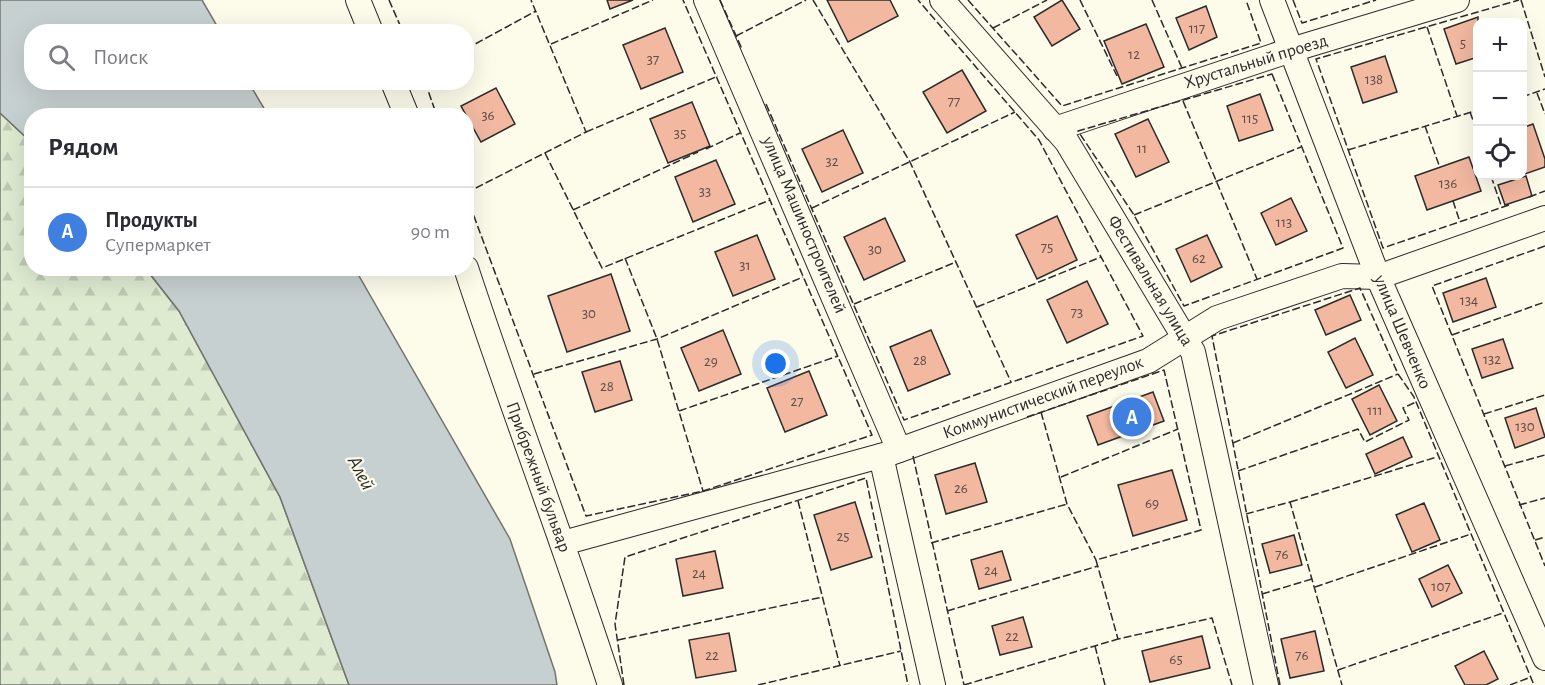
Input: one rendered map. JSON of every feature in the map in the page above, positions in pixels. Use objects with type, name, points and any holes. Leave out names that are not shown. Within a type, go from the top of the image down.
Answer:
[{"type":"street","points":[[358,0],[368,24]]},
{"type":"street","name":"улица Машиностроителей","points":[[706,0],[890,453],[933,685]]},
{"type":"street","name":"Фестивальная улица","points":[[942,0],[1067,142],[1193,352],[1266,685]]},
{"type":"street","name":"улица Шевченко","points":[[1272,0],[1378,277],[1545,658]]},
{"type":"street","name":"Хрустальный проезд","points":[[1055,129],[1291,50],[1457,0]]},
{"type":"street","points":[[396,90],[404,108]]},
{"type":"street","name":"Коммунистический переулок","points":[[563,543],[890,453],[1148,361],[1183,337],[1217,318],[1342,276],[1378,277],[1545,218]]},
{"type":"street","name":"Прибрежный бульвар","points":[[469,276],[511,404],[563,543],[610,685]]},
{"type":"green space","points":[[0,113],[24,135],[24,276],[152,276],[179,311],[280,497],[349,685],[0,685]]},
{"type":"water","points":[[0,0],[202,0],[216,24],[24,24],[24,90],[253,90],[264,108],[24,108],[24,135],[0,113]]},
{"type":"water","name":"Алей","points":[[152,276],[359,276],[510,539],[555,672],[557,685],[349,685],[280,497],[179,311]]},
{"type":"building","points":[[607,0],[633,0],[610,9]]},
{"type":"building","points":[[827,0],[890,0],[898,16],[848,42]]},
{"type":"building","points":[[1062,0],[1080,29],[1052,46],[1034,17]]},
{"type":"building","points":[[1206,6],[1217,37],[1189,50],[1176,18]]},
{"type":"building","points":[[1473,19],[1473,59],[1456,64],[1444,29]]},
{"type":"building","points":[[1146,24],[1164,67],[1122,84],[1104,41]]},
{"type":"building","points":[[665,28],[683,72],[641,89],[623,45]]},
{"type":"building","points":[[1385,56],[1397,92],[1363,103],[1351,67]]},
{"type":"building","points":[[962,70],[986,111],[947,133],[923,92]]},
{"type":"building","points":[[496,88],[515,124],[481,142],[474,129],[474,108],[462,108],[461,106]]},
{"type":"building","points":[[1260,94],[1273,130],[1239,141],[1227,106]]},
{"type":"building","points":[[692,102],[710,146],[668,163],[650,119]]},
{"type":"building","points":[[1148,119],[1169,162],[1136,177],[1115,134]]},
{"type":"building","points":[[1533,124],[1545,159],[1545,167],[1527,173],[1527,126]]},
{"type":"building","points":[[843,130],[863,173],[822,192],[802,149]]},
{"type":"building","points":[[1469,157],[1473,168],[1473,180],[1477,180],[1481,191],[1427,210],[1415,176]]},
{"type":"building","points":[[716,160],[735,204],[693,222],[675,177]]},
{"type":"building","points":[[1527,179],[1532,196],[1505,205],[1498,185],[1514,180]]},
{"type":"building","points":[[1291,198],[1307,231],[1276,245],[1261,213]]},
{"type":"building","points":[[1057,216],[1077,260],[1037,279],[1016,235]]},
{"type":"building","points":[[885,218],[905,261],[864,280],[844,237]]},
{"type":"building","points":[[757,235],[775,279],[733,296],[715,252]]},
{"type":"building","points":[[1207,235],[1222,267],[1191,282],[1176,249]]},
{"type":"building","points":[[611,274],[630,331],[567,352],[548,296]]},
{"type":"building","points":[[1486,278],[1496,307],[1453,322],[1443,293]]},
{"type":"building","points":[[1087,281],[1108,324],[1067,343],[1047,300]]},
{"type":"building","points":[[1350,295],[1361,320],[1326,335],[1315,310]]},
{"type":"building","points":[[723,330],[741,374],[699,391],[681,348]]},
{"type":"building","points":[[931,330],[950,374],[908,391],[890,347]]},
{"type":"building","points":[[1355,338],[1373,375],[1346,388],[1328,352]]},
{"type":"building","points":[[1503,339],[1513,368],[1482,378],[1472,349]]},
{"type":"building","points":[[620,361],[632,400],[595,412],[582,372]]},
{"type":"building","points":[[809,371],[827,415],[785,432],[767,388]]},
{"type":"building","points":[[1379,385],[1397,421],[1370,435],[1352,399]]},
{"type":"building","points":[[1153,392],[1164,421],[1098,445],[1087,416]]},
{"type":"building","points":[[1536,408],[1545,437],[1515,448],[1505,418]]},
{"type":"building","points":[[1403,437],[1412,457],[1375,474],[1366,454]]},
{"type":"building","points":[[975,463],[987,502],[946,514],[935,475]]},
{"type":"building","points":[[1172,470],[1187,520],[1133,536],[1118,485]]},
{"type":"building","points":[[855,502],[872,557],[831,570],[814,515]]},
{"type":"building","points":[[1424,503],[1440,540],[1412,552],[1396,515]]},
{"type":"building","points":[[1294,535],[1302,565],[1270,573],[1262,544]]},
{"type":"building","points":[[715,551],[723,588],[683,596],[676,559]]},
{"type":"building","points":[[1002,551],[1011,580],[979,589],[971,560]]},
{"type":"building","points":[[1448,565],[1462,593],[1432,607],[1419,579]]},
{"type":"building","points":[[1023,617],[1032,647],[1000,655],[992,626]]},
{"type":"building","points":[[1315,631],[1324,671],[1290,678],[1281,639]]},
{"type":"building","points":[[729,633],[736,671],[696,678],[689,640]]},
{"type":"building","points":[[1202,636],[1210,668],[1150,682],[1142,651]]},
{"type":"building","points":[[1484,651],[1498,679],[1486,685],[1465,685],[1455,666]]},
{"type":"fence","points":[[389,0],[400,24]]},
{"type":"fence","points":[[474,189],[586,132],[531,0]]},
{"type":"fence","points":[[551,44],[653,0]]},
{"type":"fence","points":[[474,216],[586,516],[703,491],[872,435],[683,0]]},
{"type":"fence","points":[[720,0],[742,49]]},
{"type":"fence","points":[[736,36],[806,0]]},
{"type":"fence","points":[[813,0],[910,162],[1011,382]]},
{"type":"fence","points":[[766,104],[904,420],[1143,336],[1039,140],[918,0]]},
{"type":"fence","points":[[968,0],[1062,106],[1261,43],[1246,0]]},
{"type":"fence","points":[[993,28],[1047,0]]},
{"type":"fence","points":[[1080,0],[1117,76]]},
{"type":"fence","points":[[1152,0],[1182,68]]},
{"type":"fence","points":[[1293,0],[1302,23],[1376,0]]},
{"type":"fence","points":[[1509,205],[1383,248],[1316,59],[1519,0]]},
{"type":"fence","points":[[1521,0],[1545,77]]},
{"type":"fence","points":[[474,45],[536,11]]},
{"type":"fence","points":[[1427,27],[1457,116]]},
{"type":"fence","points":[[1272,74],[1343,248],[1184,306],[1134,215],[1078,131],[1272,74]]},
{"type":"fence","points":[[586,132],[718,76]]},
{"type":"fence","points":[[1527,95],[1545,89]]},
{"type":"fence","points":[[428,90],[434,108]]},
{"type":"fence","points":[[1537,93],[1545,114]]},
{"type":"fence","points":[[1183,101],[1257,279]]},
{"type":"fence","points":[[812,208],[1015,112]]},
{"type":"fence","points":[[1470,112],[1475,126]]},
{"type":"fence","points":[[1348,150],[1473,112]]},
{"type":"fence","points":[[1425,126],[1440,168]]},
{"type":"fence","points":[[706,149],[740,133]]},
{"type":"fence","points":[[1134,215],[1301,147]]},
{"type":"fence","points":[[573,210],[698,152]]},
{"type":"fence","points":[[545,153],[602,268],[770,200]]},
{"type":"fence","points":[[1492,180],[1502,208]]},
{"type":"fence","points":[[1529,197],[1545,191]]},
{"type":"fence","points":[[1453,201],[1460,222]]},
{"type":"fence","points":[[1545,246],[1432,286],[1545,566]]},
{"type":"fence","points":[[977,307],[1101,257]]},
{"type":"fence","points":[[625,258],[657,339],[703,491]]},
{"type":"fence","points":[[854,304],[956,262]]},
{"type":"fence","points":[[534,374],[657,339],[803,277]]},
{"type":"fence","points":[[1280,685],[1212,336],[1360,288],[1398,374],[1414,397],[1534,685]]},
{"type":"fence","points":[[1452,335],[1545,302]]},
{"type":"fence","points":[[679,411],[838,356]]},
{"type":"fence","points":[[1027,417],[1164,370],[1201,530],[1096,560],[1118,639],[1212,618],[1232,685]]},
{"type":"fence","points":[[1233,443],[1398,374]]},
{"type":"fence","points":[[1484,414],[1545,395]]},
{"type":"fence","points":[[1238,471],[1358,429],[1365,442],[1409,420],[1403,408],[1416,402]]},
{"type":"fence","points":[[1041,412],[1067,504],[1096,560]]},
{"type":"fence","points":[[1061,477],[1178,429]]},
{"type":"fence","points":[[1505,466],[1545,455]]},
{"type":"fence","points":[[913,456],[964,685]]},
{"type":"fence","points":[[1290,502],[1437,457]]},
{"type":"fence","points":[[624,685],[615,624],[625,557],[866,478],[908,685]]},
{"type":"fence","points":[[1519,505],[1545,498]]},
{"type":"fence","points":[[798,501],[840,666]]},
{"type":"fence","points":[[1246,514],[1290,502],[1342,685]]},
{"type":"fence","points":[[931,543],[1067,504]]},
{"type":"fence","points":[[1315,587],[1471,534]]},
{"type":"fence","points":[[1535,540],[1545,537]]},
{"type":"fence","points":[[947,611],[1098,566]]},
{"type":"fence","points":[[1262,594],[1312,579]]},
{"type":"fence","points":[[618,640],[823,597]]},
{"type":"fence","points":[[1338,670],[1503,613]]},
{"type":"fence","points":[[964,685],[1118,639]]},
{"type":"fence","points":[[1095,646],[1105,685]]},
{"type":"fence","points":[[758,685],[901,651]]},
{"type":"fence","points":[[1510,685],[1531,677]]},
{"type":"place","name":"Продукты","points":[[1132,417]]}]
